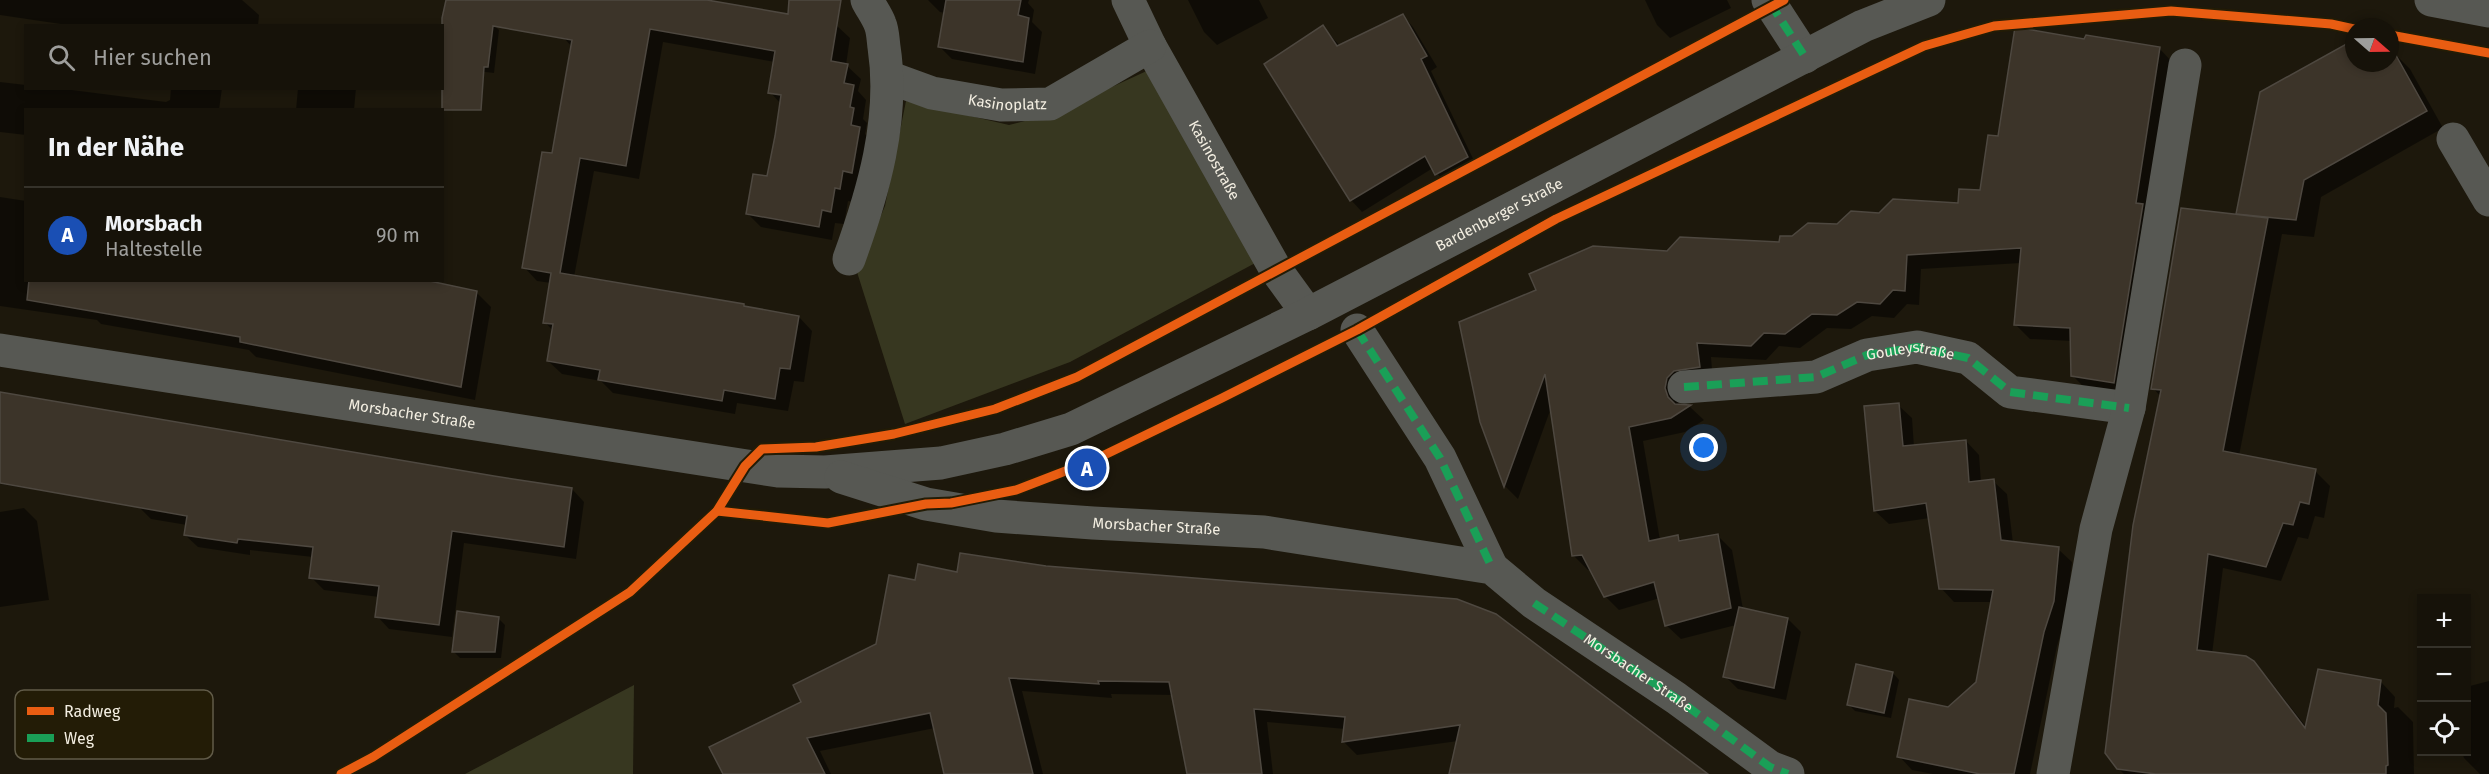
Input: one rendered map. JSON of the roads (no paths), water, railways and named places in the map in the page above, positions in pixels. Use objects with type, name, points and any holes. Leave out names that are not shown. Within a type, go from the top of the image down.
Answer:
[{"type":"street","points":[[849,259],[876,171],[885,120],[888,77],[880,24],[867,0]]},
{"type":"street","name":"Kasinostraße","points":[[1128,0],[1150,46],[1276,270],[1308,314]]},
{"type":"street","points":[[1768,0],[1805,57]]},
{"type":"street","name":"Bardenberger Straße","points":[[1071,429],[1308,314],[1863,26],[1929,0]]},
{"type":"street","points":[[2431,0],[2489,11]]},
{"type":"street","name":"Kasinoplatz","points":[[888,77],[932,93],[1001,105],[1050,104],[1150,46]]},
{"type":"street","points":[[2053,774],[2096,529],[2129,408],[2185,65]]},
{"type":"street","points":[[2453,139],[2489,200]]},
{"type":"street","name":"Morsbacher Straße","points":[[1357,330],[1440,458],[1492,568],[1534,603],[1676,698],[1770,767],[1788,774]]},
{"type":"street","name":"Gouleystraße","points":[[1684,387],[1816,377],[1867,355],[1917,347],[1968,358],[2010,392],[2129,408]]},
{"type":"street","name":"Morsbacher Straße","points":[[0,350],[778,471],[825,472],[941,463],[1005,449],[1071,429]]},
{"type":"street","name":"Morsbacher Straße","points":[[825,472],[926,504],[996,516],[1093,524],[1264,532],[1492,568]]},
{"type":"place","name":"Morsbach","points":[[1087,468]]}]
